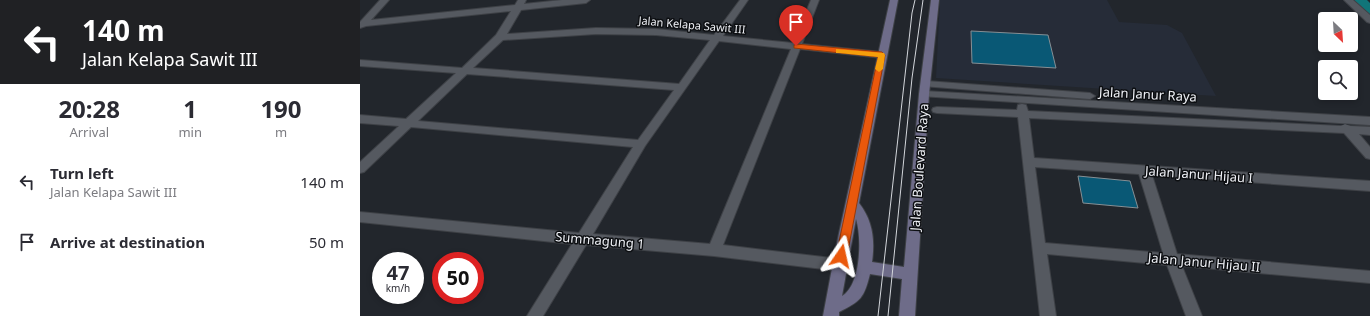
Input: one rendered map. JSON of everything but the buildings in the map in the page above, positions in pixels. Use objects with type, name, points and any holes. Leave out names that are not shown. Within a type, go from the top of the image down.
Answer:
[{"type":"main road","points":[[832,312],[852,203],[894,0]]},
{"type":"main road","name":"Jalan Boulevard Raya","points":[[907,316],[925,89],[936,0]]},
{"type":"main road","points":[[832,312],[852,298],[859,286],[864,267],[866,234],[863,220],[852,203]]},
{"type":"main road","points":[[864,267],[910,274]]},
{"type":"street","points":[[362,25],[385,0]]},
{"type":"street","points":[[362,25],[519,4],[586,0]]},
{"type":"street","points":[[535,316],[641,144],[681,87],[718,39],[744,0]]},
{"type":"street","points":[[714,250],[815,0]]},
{"type":"street","points":[[1348,0],[1370,20]]},
{"type":"street","points":[[360,169],[466,71],[500,37],[519,4]]},
{"type":"street","name":"Jalan Kelapa Sawit III","points":[[500,37],[619,31],[670,33],[882,55]]},
{"type":"street","points":[[360,63],[681,87]]},
{"type":"street","name":"Jalan Janur Raya","points":[[925,89],[1345,123],[1370,121]]},
{"type":"street","points":[[1022,96],[1022,115],[1048,316]]},
{"type":"street","points":[[937,110],[1022,115],[1345,123],[1370,131]]},
{"type":"street","name":"Jalan Janur Raya","points":[[1345,123],[1370,114]]},
{"type":"street","points":[[360,119],[641,144]]},
{"type":"street","points":[[1345,123],[1370,155]]},
{"type":"street","name":"Jalan Janur Hijau I","points":[[1028,162],[1370,186]]},
{"type":"street","points":[[1144,170],[1172,260],[1194,316]]},
{"type":"street","name":"Summagung 1","points":[[360,216],[582,239],[714,250],[840,265]]},
{"type":"street","name":"Jalan Janur Hijau II","points":[[1039,248],[1370,277]]},
{"type":"shaded area","points":[[940,0],[1107,0],[1119,22],[1167,25],[1182,33],[1216,96],[936,78]]},
{"type":"waterway","points":[[1356,0],[1370,13]]},
{"type":"tram line","points":[[878,316],[912,13],[915,0]]},
{"type":"tram line","points":[[888,316],[912,78],[923,0]]},
{"type":"slow traffic","points":[[839,51],[882,55],[879,69]]},
{"type":"route","points":[[796,46],[882,55],[841,256]]}]
